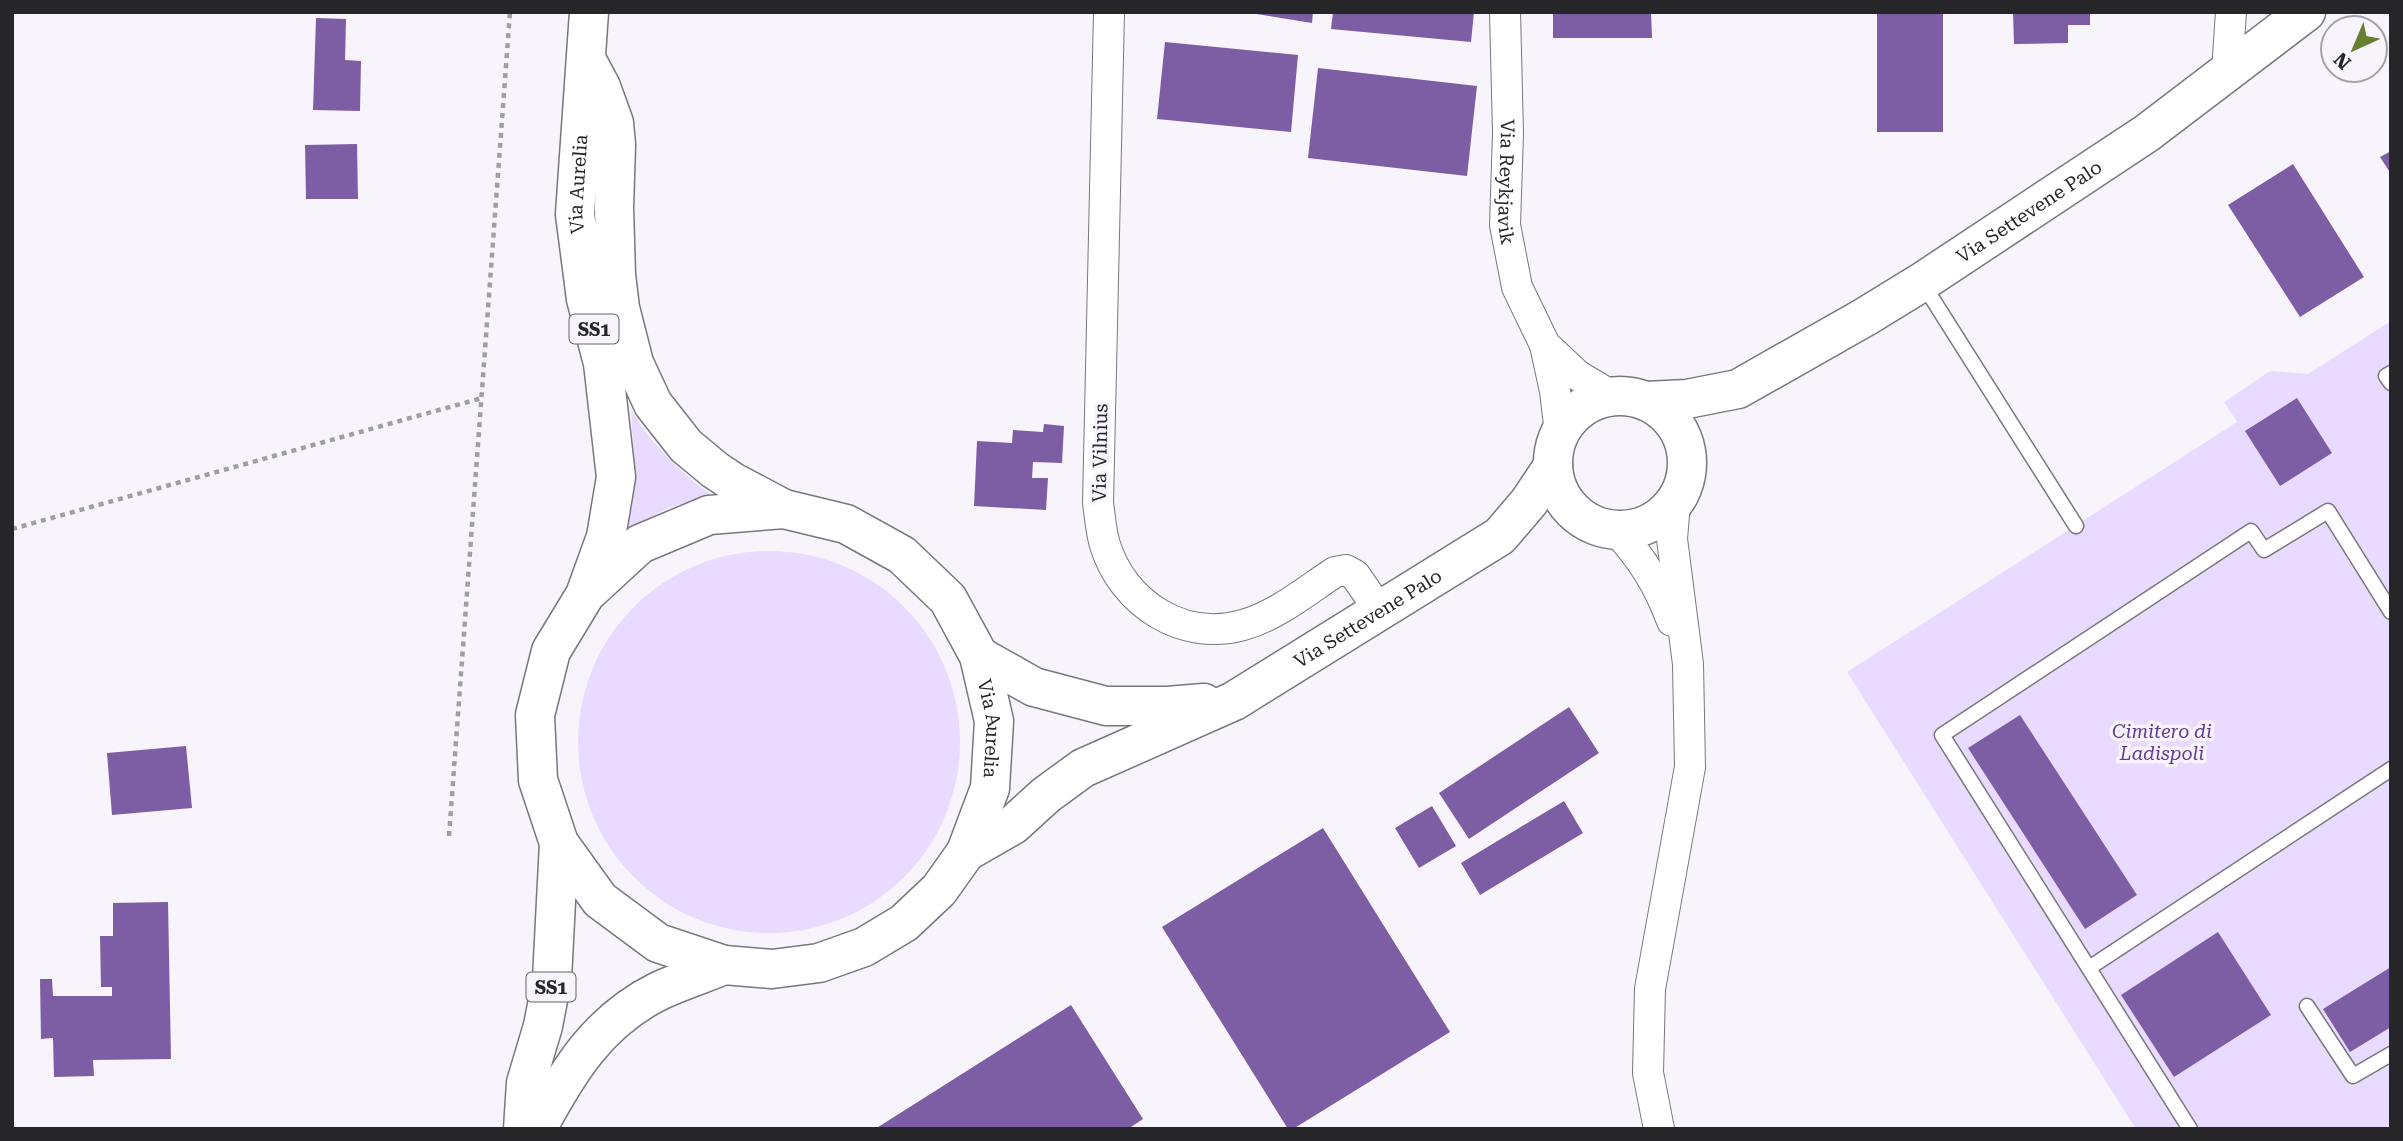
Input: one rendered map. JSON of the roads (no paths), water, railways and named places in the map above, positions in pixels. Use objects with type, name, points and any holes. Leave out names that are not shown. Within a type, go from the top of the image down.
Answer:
[{"type":"main road","name":"Via Aurelia","points":[[586,59],[601,87],[614,122],[616,275],[626,337],[643,384],[667,424],[699,458],[733,482],[784,509],[846,524],[902,555],[948,599],[979,656],[994,721],[990,788],[966,852],[939,890],[904,923],[864,947],[819,963],[772,969],[724,965],[658,943],[600,900],[559,843],[538,780],[535,715],[551,651],[584,595],[606,537],[615,477],[603,363],[586,299],[575,214],[589,12]]},
{"type":"main road","name":"Via Settevene Palo","points":[[1500,536],[1545,526],[1639,528],[1660,518],[1675,503],[1683,487],[1687,453],[1738,389],[1922,282],[2147,133],[2306,12]]},
{"type":"main road","name":"Via Settevene Palo","points":[[966,852],[1013,825],[1046,795],[1083,768],[1234,701],[1500,536],[1529,502],[1573,416],[1591,403],[1629,399],[1688,399],[1738,389]]},
{"type":"main road","points":[[1629,399],[1661,410],[1682,436],[1687,453]]},
{"type":"main road","points":[[1556,449],[1556,483],[1564,500],[1576,513],[1604,527]]},
{"type":"main road","name":"Via Aurelia","points":[[584,595],[640,544],[663,534],[709,515],[784,509]]},
{"type":"main road","name":"Via Settevene Palo","points":[[979,656],[1034,687],[1106,706],[1167,706],[1234,701]]},
{"type":"main road","name":"Via Aurelia","points":[[523,1129],[526,1083],[543,1026],[552,979],[559,843]]},
{"type":"main road","name":"Via Aurelia","points":[[537,1129],[572,1067],[608,1025],[642,1000],[724,965]]},
{"type":"street","name":"Via Vilnius","points":[[1108,12],[1098,503],[1102,535],[1111,559],[1122,581],[1136,598],[1161,616],[1189,626],[1223,628],[1248,623],[1267,616],[1335,572],[1346,570],[1354,575],[1380,611]]},
{"type":"street","name":"Via Reykjavik","points":[[1505,12],[1508,133],[1505,225],[1517,287],[1545,345],[1555,391],[1556,449]]},
{"type":"street","points":[[2227,71],[2231,12]]},
{"type":"street","name":"Via Reykjavik","points":[[1545,345],[1577,375],[1629,399]]},
{"type":"street","points":[[1659,1129],[1648,1073],[1650,989],[1690,766],[1688,664],[1672,539],[1675,503]]},
{"type":"street","points":[[1604,527],[1641,558],[1660,591],[1688,664]]},
{"type":"lane","points":[[1922,282],[2076,526]]},
{"type":"lane","points":[[2391,373],[2386,376],[2391,383]]},
{"type":"lane","points":[[2190,1129],[1942,735],[2251,531],[2264,550],[2328,511],[2391,612]]},
{"type":"lane","points":[[2089,968],[2391,769]]},
{"type":"lane","points":[[2307,1006],[2353,1076],[2391,1054]]},
{"type":"park label","name":"Cimitero di Ladispoli","points":[[2162,742]]}]
